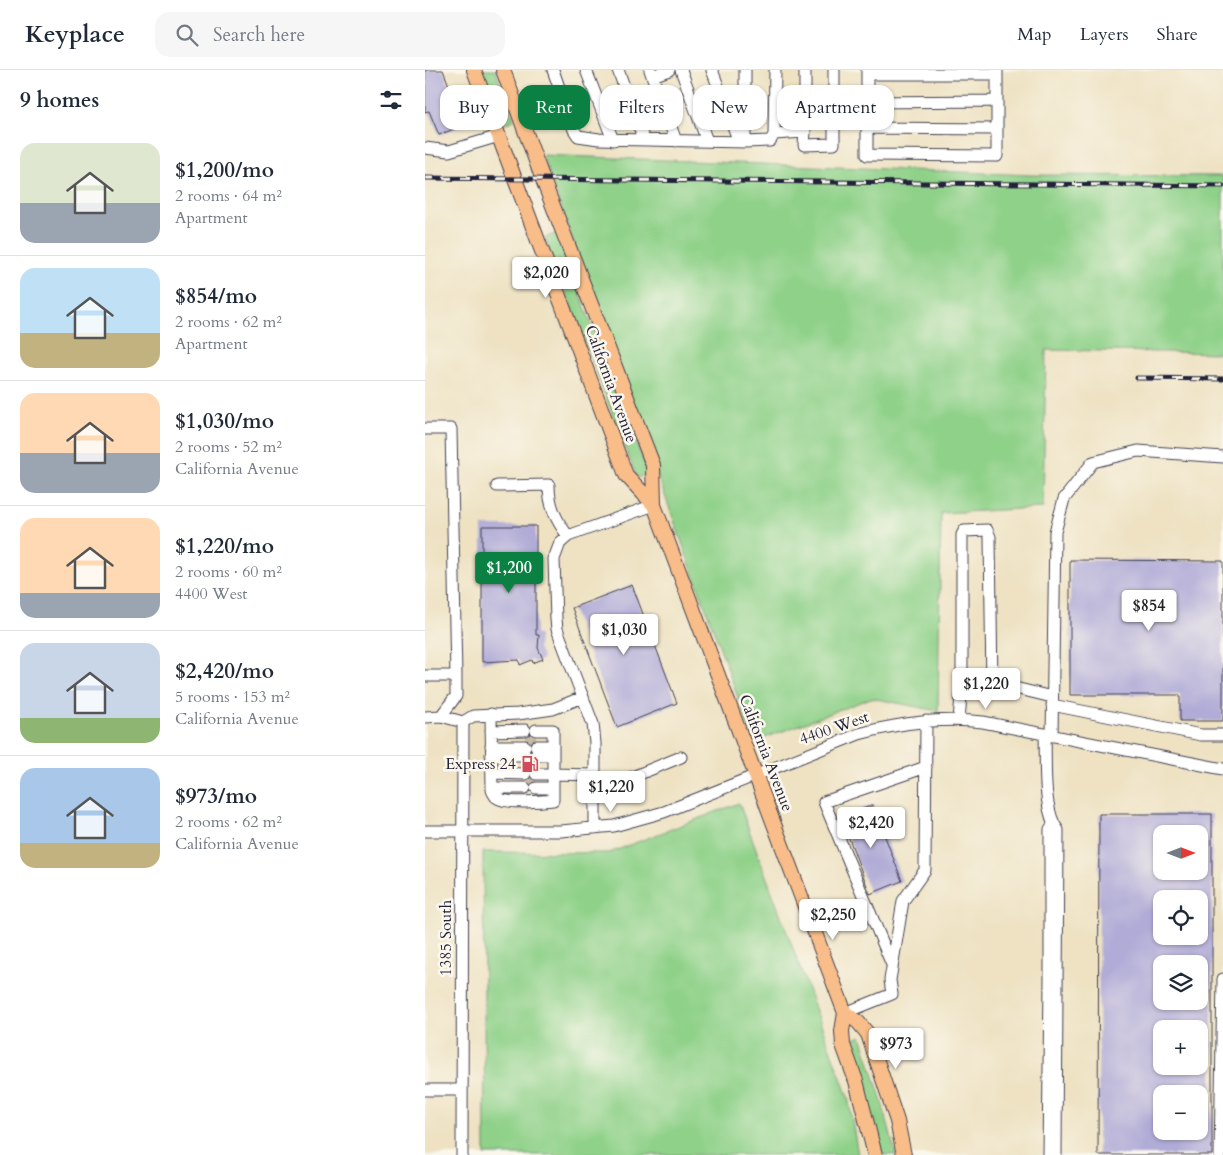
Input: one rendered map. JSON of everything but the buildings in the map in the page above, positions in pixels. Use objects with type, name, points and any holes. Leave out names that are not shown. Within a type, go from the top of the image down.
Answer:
[{"type":"main road","name":"California Avenue","points":[[474,70],[626,475],[654,505]]},
{"type":"main road","name":"California Avenue","points":[[503,70],[653,465],[654,505],[845,1013],[842,1031],[843,1045],[856,1081],[875,1155]]},
{"type":"main road","name":"California Avenue","points":[[845,1013],[858,1022],[868,1034],[897,1122],[904,1155]]},
{"type":"street","points":[[553,70],[574,130],[578,136],[613,140],[742,142],[770,141],[774,134],[775,70]]},
{"type":"street","points":[[586,70],[613,140]]},
{"type":"street","points":[[618,70],[643,140]]},
{"type":"street","points":[[669,70],[651,73],[676,141]]},
{"type":"street","points":[[681,70],[707,141]]},
{"type":"street","points":[[712,70],[742,142]]},
{"type":"street","points":[[742,142],[745,70]]},
{"type":"street","points":[[805,70],[805,145],[834,144],[834,70]]},
{"type":"street","points":[[867,85],[867,72],[997,72],[997,156],[867,155],[867,130]]},
{"type":"street","points":[[894,102],[997,101]]},
{"type":"street","points":[[894,128],[997,129]]},
{"type":"street","points":[[774,134],[805,132]]},
{"type":"street","points":[[425,148],[449,151],[499,136]]},
{"type":"street","points":[[425,429],[451,428],[457,696],[441,716]]},
{"type":"street","points":[[1056,1155],[1058,830],[1050,816],[1046,779],[1052,701],[1055,532],[1064,499],[1093,462],[1138,451],[1223,457]]},
{"type":"street","points":[[497,486],[549,485],[549,495],[556,520],[568,536]]},
{"type":"street","points":[[595,828],[594,732],[590,715],[557,629],[554,559],[560,543],[568,536],[654,505]]},
{"type":"street","points":[[959,720],[961,696],[964,690],[962,682],[962,534],[964,531],[987,530],[990,537],[992,688]]},
{"type":"street","points":[[425,676],[456,676]]},
{"type":"street","points":[[964,690],[971,688],[1015,688],[1052,701],[1201,735],[1223,735]]},
{"type":"street","points":[[425,717],[441,716],[463,722],[473,716],[518,714],[553,709],[583,697]]},
{"type":"street","points":[[491,714],[492,780],[495,796],[505,801],[553,800],[553,747]]},
{"type":"street","name":"4400 West","points":[[425,831],[561,831],[595,828],[641,819],[665,812],[859,734],[889,726],[926,721],[959,720],[983,722],[1223,769]]},
{"type":"street","points":[[845,1013],[892,994],[890,980],[903,901],[925,870],[926,721]]},
{"type":"street","name":"1385 South","points":[[462,1155],[463,722]]},
{"type":"street","points":[[491,742],[530,742],[553,747]]},
{"type":"street","points":[[491,742],[530,742],[553,747]]},
{"type":"street","points":[[492,780],[625,780],[681,757]]},
{"type":"street","points":[[892,965],[824,802],[926,767]]},
{"type":"street","points":[[1048,1155],[1050,829],[1054,824]]},
{"type":"street","points":[[1220,1155],[1223,979]]},
{"type":"street","points":[[425,1090],[462,1090]]},
{"type":"green space","points":[[482,70],[495,70],[501,85],[487,85]]},
{"type":"green space","points":[[508,104],[514,120],[508,122]]},
{"type":"green space","points":[[542,155],[1032,175],[1223,176],[1223,353],[1046,350],[1043,508],[941,513],[938,711],[871,698],[754,742]]},
{"type":"green space","points":[[557,233],[648,474],[637,478],[545,238]]},
{"type":"green space","points":[[739,803],[848,1097],[858,1155],[485,1155],[483,852],[609,853]]},
{"type":"green space","points":[[861,1036],[880,1095],[896,1155],[883,1155],[849,1041]]},
{"type":"tunnel","points":[[525,738],[536,738]]},
{"type":"tunnel","points":[[525,780],[536,780]]},
{"type":"railway","points":[[425,178],[1223,186]]},
{"type":"railway","points":[[1137,378],[1223,379]]},
{"type":"place","name":"Express 24","points":[[530,764]]}]
